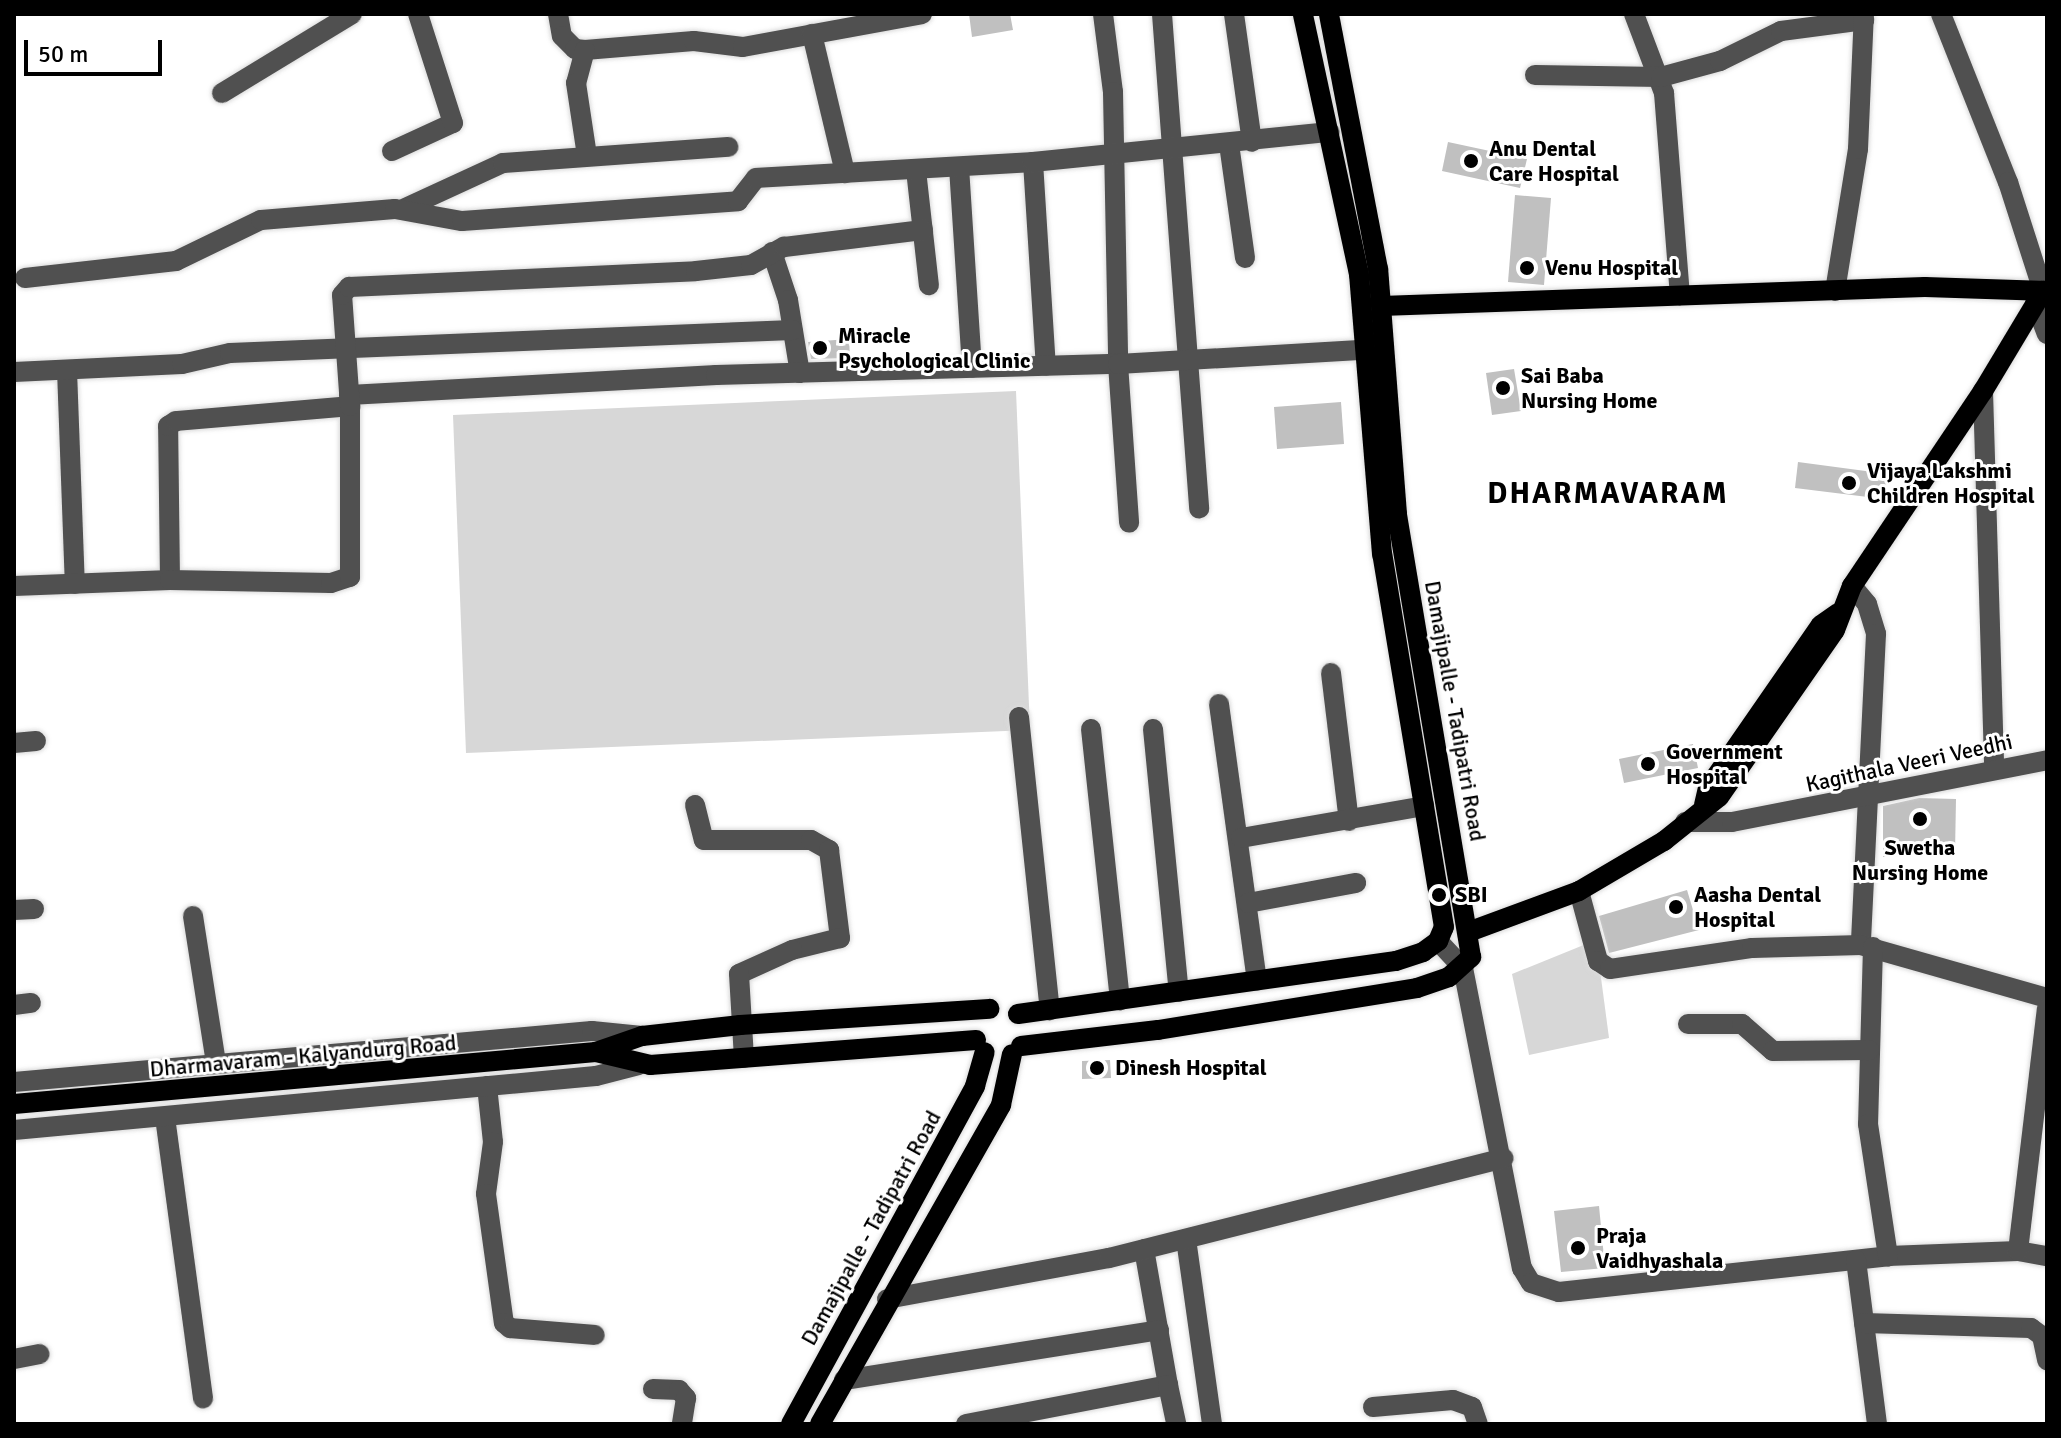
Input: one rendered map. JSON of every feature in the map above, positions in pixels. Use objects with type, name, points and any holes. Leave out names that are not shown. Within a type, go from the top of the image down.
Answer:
[{"type":"main road","name":"Damajipalle - Tadipatri Road","points":[[1303,14],[1359,274],[1382,554],[1424,806],[1441,934]]},
{"type":"main road","name":"Damajipalle - Tadipatri Road","points":[[1329,14],[1381,306],[1397,514],[1471,931],[1471,957],[1463,968]]},
{"type":"main road","points":[[1381,306],[1925,287],[2042,295],[1983,391],[1852,586],[1838,613],[1821,625],[1708,788],[1704,805],[1664,841],[1579,891],[1471,931]]},
{"type":"main road","points":[[1018,1014],[1396,961],[1441,934]]},
{"type":"main road","points":[[981,1046],[1016,1050],[1309,1007],[1417,988],[1463,968]]},
{"type":"main road","points":[[820,1424],[892,1291],[1001,1105],[1025,1027],[1018,1014],[1005,1007],[989,1009]]},
{"type":"main road","name":"Damajipalle - Tadipatri Road","points":[[791,1424],[975,1086],[981,1046],[978,1019],[989,1009]]},
{"type":"main road","name":"Dharmavaram - Kalyandurg Road","points":[[14,1104],[591,1053],[642,1036],[740,1025],[989,1009]]},
{"type":"main road","name":"Dharmavaram - Kalyandurg Road","points":[[591,1053],[639,1065],[981,1046]]},
{"type":"main road","points":[[874,1272],[892,1291]]},
{"type":"street","points":[[222,93],[352,14]]},
{"type":"street","points":[[392,151],[453,123],[418,14]]},
{"type":"street","points":[[558,14],[562,36],[575,49],[585,50],[694,41],[743,47],[922,14]]},
{"type":"street","points":[[1103,14],[1113,92],[1110,155],[1118,364],[1129,523]]},
{"type":"street","points":[[1162,14],[1199,509]]},
{"type":"street","points":[[1234,14],[1252,142]]},
{"type":"street","points":[[1634,14],[1661,77],[1680,295]]},
{"type":"street","points":[[1941,14],[2008,182],[2042,295],[2047,334]]},
{"type":"street","points":[[1535,75],[1661,77],[1720,61],[1778,23],[1864,17],[1858,149],[1835,291]]},
{"type":"street","points":[[812,34],[845,173]]},
{"type":"street","points":[[585,50],[576,83],[587,156]]},
{"type":"street","points":[[25,278],[176,261],[261,220],[403,209],[462,221],[738,201],[750,179],[1033,162],[1329,132]]},
{"type":"street","points":[[1229,144],[1245,258]]},
{"type":"street","points":[[403,209],[493,165],[728,147]]},
{"type":"street","points":[[1033,162],[1046,366]]},
{"type":"street","points":[[959,167],[972,368]]},
{"type":"street","points":[[916,170],[929,285]]},
{"type":"street","points":[[14,586],[170,580],[331,583],[350,577],[350,400],[342,295],[349,287],[696,271],[751,265],[772,252],[923,230]]},
{"type":"street","points":[[772,252],[793,330],[800,373]]},
{"type":"street","points":[[14,372],[182,364],[230,353],[346,351],[793,330]]},
{"type":"street","points":[[170,580],[168,426],[176,421],[350,400],[800,373],[1118,364],[1364,350]]},
{"type":"street","points":[[67,370],[75,584]]},
{"type":"street","points":[[1983,391],[1994,768]]},
{"type":"street","points":[[1852,586],[1867,604],[1876,634],[1867,946],[1868,1124],[1888,1256]]},
{"type":"street","points":[[1331,673],[1349,821]]},
{"type":"street","points":[[1219,704],[1241,838],[1257,980]]},
{"type":"street","points":[[1019,717],[1050,1010]]},
{"type":"street","points":[[1091,729],[1120,1000]]},
{"type":"street","points":[[1153,729],[1179,992]]},
{"type":"street","points":[[14,743],[36,741]]},
{"type":"street","name":"Kagithala Veeri Veedhi","points":[[1685,822],[1732,822],[2047,760]]},
{"type":"street","points":[[695,805],[704,840],[811,840],[829,850],[840,938],[747,967],[736,984],[744,1058]]},
{"type":"street","points":[[1241,838],[1424,806]]},
{"type":"street","points":[[1248,903],[1356,883]]},
{"type":"street","points":[[1579,891],[1598,961],[1610,969],[1752,948],[1867,946],[2047,998]]},
{"type":"street","points":[[193,916],[216,1063]]},
{"type":"street","points":[[1471,931],[1441,934],[1463,968],[1504,1158],[1522,1268],[1531,1283],[1559,1292],[1888,1256],[2018,1251],[2047,1256]]},
{"type":"street","points":[[2018,1251],[2047,1009]]},
{"type":"street","points":[[1688,1024],[1742,1024],[1773,1051],[1869,1050]]},
{"type":"street","points":[[14,1082],[592,1031],[642,1036]]},
{"type":"street","points":[[14,1130],[596,1076],[639,1065]]},
{"type":"street","points":[[487,1086],[493,1142],[486,1194],[504,1323],[510,1328],[595,1335]]},
{"type":"street","points":[[165,1117],[203,1398]]},
{"type":"street","points":[[892,1291],[1144,1249],[1504,1158]]},
{"type":"street","points":[[1186,1239],[1212,1424]]},
{"type":"street","points":[[1144,1249],[1176,1424]]},
{"type":"street","points":[[1856,1260],[1877,1424]]},
{"type":"street","points":[[1864,1323],[2031,1328],[2042,1336],[2047,1360]]},
{"type":"street","points":[[844,1380],[1159,1330]]},
{"type":"street","points":[[14,1359],[40,1354]]},
{"type":"street","points":[[966,1424],[1057,1417],[1168,1385]]},
{"type":"street","points":[[653,1389],[679,1390],[686,1398],[682,1424]]},
{"type":"street","points":[[1373,1407],[1462,1402],[1472,1407],[1478,1424]]},
{"type":"shaded area","points":[[1016,391],[1030,730],[466,753],[453,415]]},
{"type":"shaded area","points":[[1596,940],[1609,1038],[1529,1055],[1512,974]]},
{"type":"building","points":[[969,14],[1010,14],[1013,30],[972,37]]},
{"type":"building","points":[[1448,142],[1527,159],[1520,188],[1442,171]]},
{"type":"building","points":[[1515,195],[1551,198],[1544,285],[1508,282]]},
{"type":"building","points":[[849,339],[850,358],[811,359],[808,342]]},
{"type":"building","points":[[1514,369],[1521,411],[1492,415],[1486,373]]},
{"type":"building","points":[[1341,402],[1344,444],[1277,449],[1274,407]]},
{"type":"building","points":[[1798,462],[1888,474],[1884,499],[1795,488]]},
{"type":"building","points":[[1693,744],[1698,768],[1624,783],[1619,759]]},
{"type":"building","points":[[1919,798],[1956,799],[1955,852],[1883,857],[1883,806]]},
{"type":"building","points":[[1687,890],[1699,930],[1609,953],[1599,916]]},
{"type":"building","points":[[1110,1060],[1111,1078],[1082,1079],[1082,1061]]},
{"type":"building","points":[[1599,1206],[1605,1268],[1561,1272],[1554,1211]]},
{"type":"place","name":"Anu Dental Care Hospital","points":[[1471,161]]},
{"type":"place","name":"Venu Hospital","points":[[1527,268]]},
{"type":"place","name":"Miracle Psychological Clinic","points":[[820,348]]},
{"type":"place","name":"Sai Baba Nursing Home","points":[[1503,388]]},
{"type":"place","name":"Vijaya Lakshmi Children Hospital","points":[[1849,483]]},
{"type":"place","name":"Government Hospital","points":[[1648,764]]},
{"type":"place","name":"Swetha Nursing Home","points":[[1920,819]]},
{"type":"place","name":"SBI","points":[[1439,895]]},
{"type":"place","name":"Aasha Dental Hospital","points":[[1676,907]]},
{"type":"place","name":"Dinesh Hospital","points":[[1097,1068]]},
{"type":"place","name":"Praja Vaidhyashala","points":[[1578,1248]]},
{"type":"district","name":"DHARMAVARAM","points":[[1608,494]]}]
